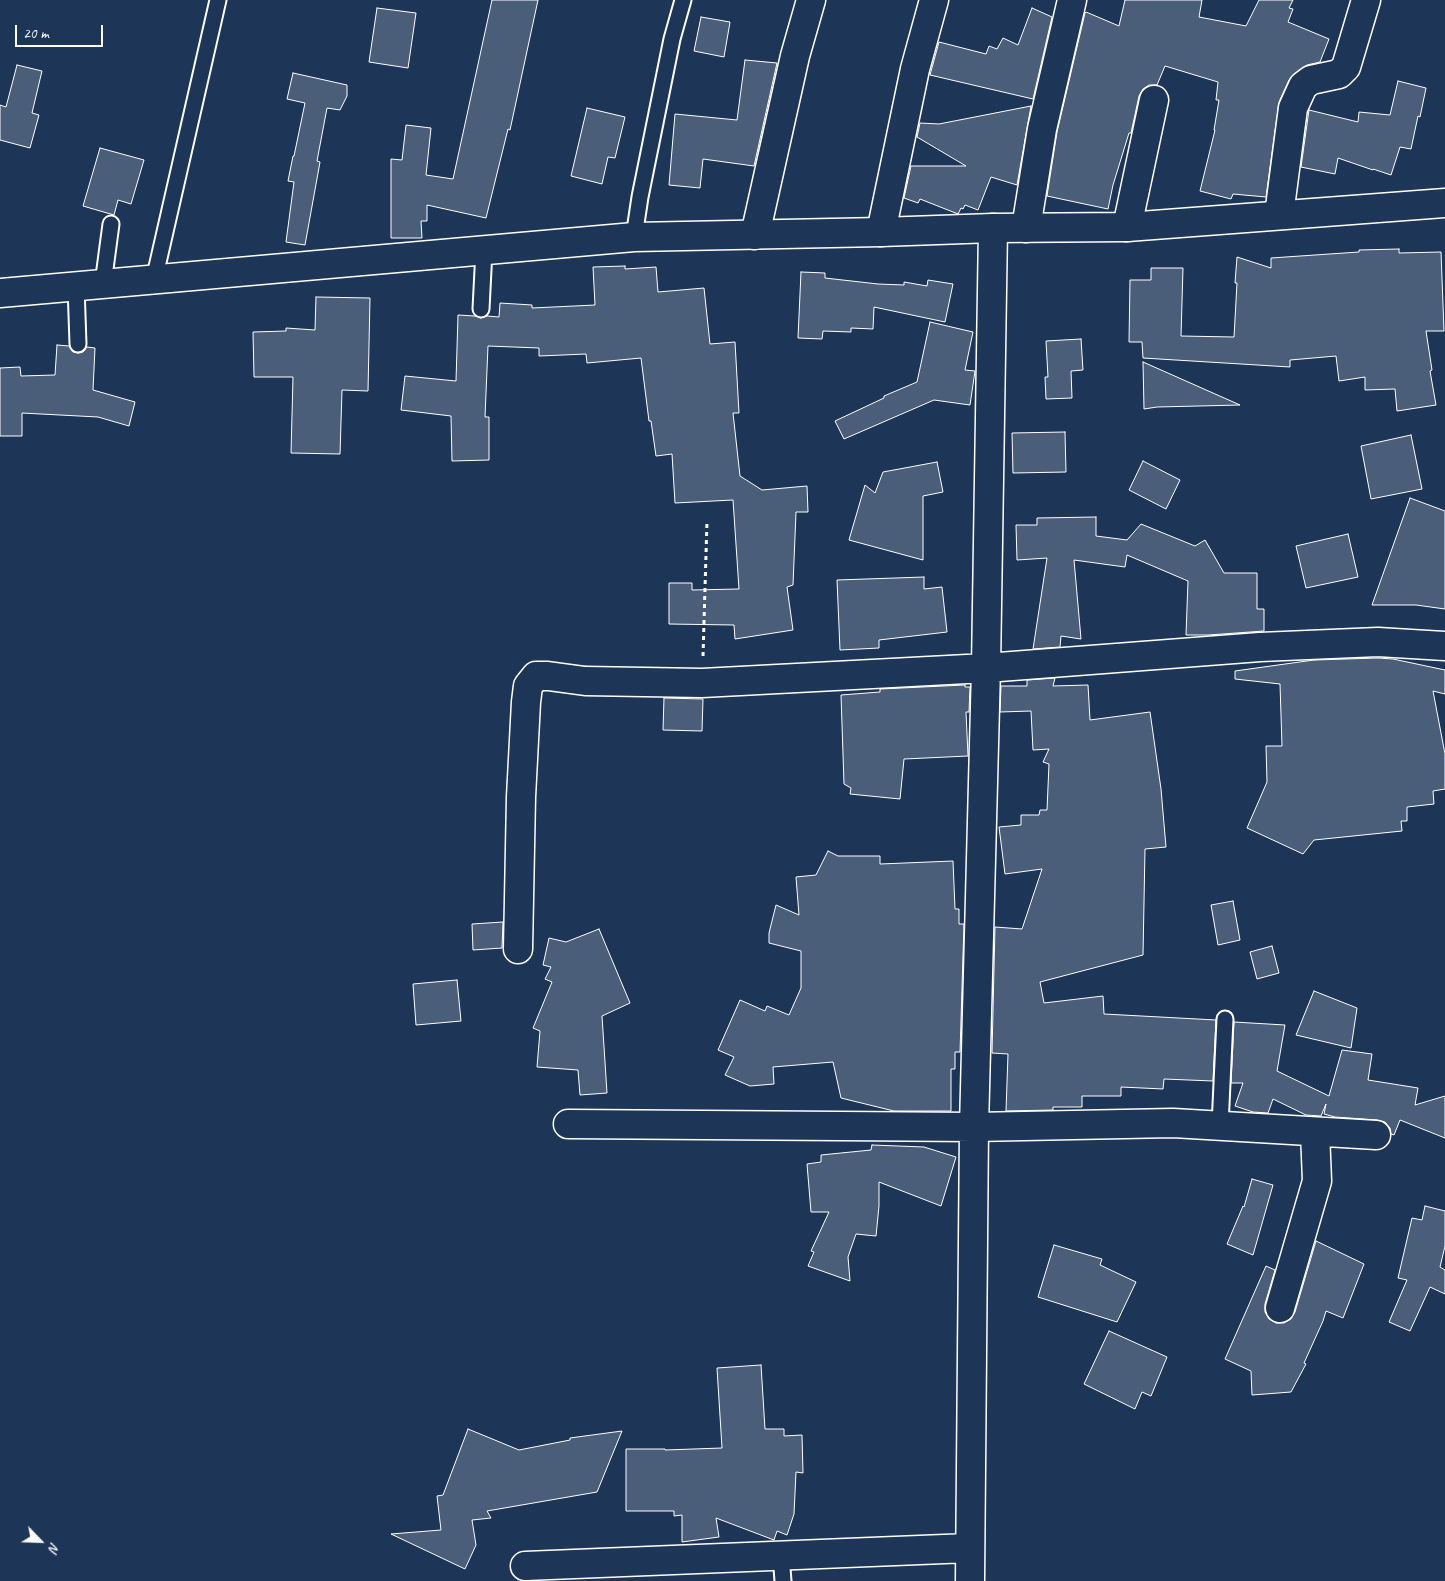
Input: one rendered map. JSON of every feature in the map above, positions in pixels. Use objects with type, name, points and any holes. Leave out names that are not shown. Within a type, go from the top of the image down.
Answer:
[{"type":"street","points":[[755,235],[795,56],[811,0]]},
{"type":"street","points":[[881,232],[916,69],[934,0]]},
{"type":"street","points":[[1026,228],[1042,129],[1072,0]]},
{"type":"street","points":[[1279,215],[1293,108],[1303,86],[1312,80],[1339,74],[1346,67],[1366,0]]},
{"type":"street","points":[[1127,227],[1154,100]]},
{"type":"street","points":[[0,293],[634,237],[993,228],[1127,227],[1445,203]]},
{"type":"street","points":[[970,1581],[974,1127],[986,668],[993,228]]},
{"type":"street","points":[[518,950],[521,797],[526,702],[528,686],[536,676],[585,681],[702,683],[986,668],[1260,647],[1378,642],[1445,646]]},
{"type":"street","points":[[568,1124],[974,1127],[1173,1123],[1376,1135]]},
{"type":"street","points":[[1280,1308],[1318,1181],[1315,1132]]},
{"type":"street","points":[[524,1566],[782,1568],[969,1548]]},
{"type":"lane","points":[[154,280],[218,0]]},
{"type":"lane","points":[[634,237],[640,197],[672,39],[683,0]]},
{"type":"lane","points":[[103,284],[111,224]]},
{"type":"lane","points":[[481,309],[484,250]]},
{"type":"lane","points":[[76,286],[78,344]]},
{"type":"lane","points":[[1220,1126],[1225,1019]]},
{"type":"path","points":[[702,683],[707,521]]},
{"type":"building","points":[[492,0],[538,0],[510,130],[508,129],[486,218],[427,205],[427,221],[421,221],[422,238],[391,238],[391,159],[402,160],[406,125],[431,128],[426,175],[453,179]]},
{"type":"building","points":[[1125,0],[1202,0],[1199,17],[1246,26],[1259,0],[1293,0],[1289,8],[1293,9],[1288,22],[1329,39],[1320,62],[1307,65],[1294,74],[1289,80],[1279,102],[1266,197],[1233,194],[1231,199],[1200,191],[1215,130],[1219,100],[1216,100],[1218,82],[1165,66],[1157,85],[1149,85],[1143,89],[1139,96],[1131,133],[1129,133],[1113,185],[1108,209],[1047,196],[1057,132],[1085,13],[1119,26]]},
{"type":"building","points":[[377,8],[416,13],[408,68],[369,62]]},
{"type":"building","points":[[1032,8],[1052,17],[1033,99],[930,75],[939,42],[986,54],[989,46],[997,49],[1003,38],[1018,45]]},
{"type":"building","points":[[701,17],[730,22],[724,57],[694,51]]},
{"type":"building","points":[[745,60],[777,63],[754,166],[703,159],[700,188],[669,185],[675,114],[737,120]]},
{"type":"building","points":[[17,65],[42,71],[32,113],[39,115],[30,148],[0,140],[0,105],[6,107]]},
{"type":"building","points":[[293,73],[347,85],[347,96],[340,110],[327,108],[317,161],[320,162],[305,245],[286,242],[294,182],[288,181],[305,103],[287,99]]},
{"type":"building","points":[[1398,81],[1426,88],[1411,149],[1400,147],[1391,175],[1338,158],[1335,174],[1301,167],[1309,110],[1358,122],[1359,112],[1390,115]]},
{"type":"building","points":[[1031,106],[1017,185],[991,177],[978,210],[965,205],[958,214],[920,199],[918,203],[904,198],[911,166],[966,166],[917,137],[920,123],[939,124]]},
{"type":"building","points":[[587,108],[625,117],[615,158],[608,157],[602,184],[571,176]]},
{"type":"building","points":[[100,148],[144,160],[131,204],[118,200],[114,215],[83,206]]},
{"type":"building","points":[[1399,249],[1399,253],[1441,252],[1444,331],[1426,331],[1436,405],[1397,411],[1395,389],[1365,390],[1365,377],[1339,381],[1336,356],[1290,360],[1290,367],[1143,358],[1142,342],[1129,342],[1130,280],[1151,280],[1151,268],[1183,268],[1181,336],[1234,337],[1237,257],[1271,268],[1271,258],[1359,252],[1359,250]]},
{"type":"building","points":[[625,266],[625,269],[656,267],[658,292],[704,288],[710,344],[735,342],[739,413],[733,413],[740,476],[762,490],[807,486],[808,512],[796,512],[793,585],[787,587],[793,630],[735,639],[734,625],[669,624],[669,583],[692,583],[692,590],[739,589],[733,500],[675,503],[672,454],[656,456],[651,421],[649,421],[641,358],[587,363],[586,354],[539,356],[539,348],[488,346],[485,417],[489,417],[489,460],[452,461],[451,416],[401,410],[405,376],[456,381],[458,315],[481,318],[487,316],[499,317],[500,303],[532,305],[532,308],[595,305],[593,267]]},
{"type":"building","points":[[801,272],[825,273],[825,278],[878,284],[904,285],[904,282],[927,286],[928,280],[953,284],[945,322],[874,307],[873,329],[851,328],[851,332],[823,331],[822,339],[798,338]]},
{"type":"building","points":[[316,297],[370,298],[368,391],[342,390],[340,454],[291,453],[293,377],[254,377],[253,332],[286,331],[286,328],[315,330]]},
{"type":"building","points":[[930,322],[973,332],[965,370],[975,371],[970,405],[934,400],[844,439],[835,421],[884,398],[884,396],[917,382]]},
{"type":"building","points":[[1081,339],[1083,370],[1071,371],[1072,398],[1046,399],[1045,377],[1048,377],[1046,341]]},
{"type":"building","points":[[57,345],[69,346],[73,352],[78,353],[83,352],[87,347],[95,348],[93,390],[135,402],[129,426],[98,417],[22,413],[22,436],[0,436],[0,368],[20,367],[21,376],[55,375]]},
{"type":"building","points":[[1143,362],[1240,405],[1144,409]]},
{"type":"building","points":[[1065,432],[1066,472],[1013,473],[1012,433]]},
{"type":"building","points":[[1411,435],[1422,489],[1371,499],[1361,446]]},
{"type":"building","points":[[1143,461],[1180,480],[1166,509],[1129,490]]},
{"type":"building","points":[[937,462],[943,492],[923,496],[923,560],[849,540],[865,485],[875,493],[883,472]]},
{"type":"building","points":[[1410,498],[1445,511],[1445,609],[1416,605],[1372,605]]},
{"type":"building","points":[[1096,517],[1096,536],[1127,540],[1141,524],[1195,546],[1205,540],[1224,573],[1257,573],[1257,609],[1264,609],[1264,631],[1186,635],[1188,581],[1127,555],[1125,567],[1074,560],[1081,639],[1061,636],[1060,647],[1033,649],[1047,558],[1017,560],[1016,525],[1037,525],[1037,518]]},
{"type":"building","points":[[1348,534],[1358,577],[1306,588],[1296,546]]},
{"type":"building","points":[[924,577],[924,589],[942,587],[947,632],[879,640],[879,648],[840,650],[837,580]]},
{"type":"building","points":[[1393,659],[1445,670],[1445,694],[1433,691],[1445,754],[1445,789],[1433,791],[1434,804],[1407,807],[1407,821],[1401,821],[1402,831],[1314,840],[1303,854],[1247,828],[1267,782],[1266,746],[1282,746],[1280,684],[1235,679],[1235,671],[1314,660]]},
{"type":"building","points":[[1055,678],[1053,686],[1088,685],[1090,720],[1150,712],[1161,789],[1166,847],[1145,849],[1143,955],[1040,982],[1044,1003],[1103,996],[1104,1014],[1216,1020],[1213,1081],[1164,1079],[1163,1089],[1121,1087],[1121,1096],[1082,1096],[1082,1107],[1053,1107],[1053,1110],[1006,1111],[1008,1054],[992,1053],[995,927],[1022,929],[1042,869],[1005,874],[999,827],[1021,825],[1021,815],[1039,815],[1040,810],[1047,810],[1049,764],[1043,762],[1049,749],[1033,750],[1031,711],[1000,712],[1001,686],[1027,686],[1027,680]]},
{"type":"building","points":[[965,685],[965,687],[970,687],[969,712],[966,712],[968,756],[904,759],[900,799],[850,794],[851,788],[844,784],[841,695],[880,692],[880,689]]},
{"type":"building","points":[[664,698],[703,699],[702,731],[663,730]]},
{"type":"building","points":[[828,851],[838,856],[880,856],[880,864],[953,861],[955,909],[959,909],[959,924],[964,924],[960,1052],[955,1052],[955,1069],[951,1069],[951,1111],[894,1111],[841,1098],[833,1062],[773,1067],[774,1084],[750,1086],[725,1075],[734,1057],[718,1050],[740,1000],[765,1011],[767,1006],[789,1015],[801,988],[801,951],[769,943],[769,933],[776,905],[799,915],[796,877],[816,875]]},
{"type":"building","points":[[1233,901],[1240,940],[1218,945],[1211,905]]},
{"type":"building","points":[[503,922],[502,948],[473,950],[472,924]]},
{"type":"building","points":[[599,929],[630,1003],[602,1016],[607,1093],[580,1095],[578,1070],[537,1067],[540,1031],[533,1028],[552,982],[545,979],[551,967],[543,965],[549,938],[566,942]]},
{"type":"building","points":[[1272,946],[1279,973],[1257,979],[1250,952]]},
{"type":"building","points":[[457,980],[461,1021],[416,1025],[413,984]]},
{"type":"building","points":[[1314,991],[1357,1008],[1351,1048],[1296,1035]]},
{"type":"building","points":[[1234,1022],[1285,1025],[1277,1071],[1329,1096],[1342,1050],[1372,1054],[1368,1080],[1418,1088],[1415,1105],[1445,1096],[1445,1138],[1400,1120],[1394,1135],[1391,1134],[1390,1128],[1385,1122],[1335,1117],[1324,1114],[1326,1104],[1321,1116],[1306,1115],[1273,1099],[1268,1113],[1253,1112],[1235,1106],[1243,1083],[1231,1083]]},
{"type":"building","points":[[872,1145],[924,1147],[956,1157],[941,1206],[879,1182],[876,1236],[856,1234],[848,1257],[850,1281],[808,1266],[814,1252],[811,1251],[829,1212],[811,1212],[807,1164],[821,1162],[821,1155],[871,1150]]},
{"type":"building","points":[[1252,1179],[1273,1185],[1253,1255],[1227,1244],[1244,1207]]},
{"type":"building","points":[[1425,1206],[1445,1211],[1445,1246],[1440,1267],[1445,1270],[1445,1294],[1430,1287],[1410,1331],[1389,1322],[1407,1280],[1398,1278],[1412,1218],[1422,1220]]},
{"type":"building","points":[[1316,1241],[1364,1264],[1343,1318],[1326,1311],[1304,1363],[1306,1364],[1291,1392],[1252,1395],[1251,1371],[1225,1359],[1266,1266],[1275,1270],[1265,1304],[1265,1312],[1269,1319],[1276,1323],[1284,1323],[1291,1319],[1295,1312]]},
{"type":"building","points":[[1054,1245],[1102,1259],[1100,1265],[1136,1282],[1117,1322],[1038,1297]]},
{"type":"building","points":[[1109,1331],[1167,1357],[1151,1396],[1142,1392],[1135,1409],[1084,1384]]},
{"type":"building","points":[[761,1365],[765,1429],[784,1429],[784,1436],[802,1435],[803,1473],[796,1472],[794,1514],[787,1535],[777,1531],[774,1540],[716,1518],[719,1537],[682,1542],[682,1515],[674,1516],[674,1511],[626,1511],[626,1449],[722,1448],[717,1368]]},
{"type":"building","points":[[468,1429],[519,1450],[570,1440],[570,1438],[622,1431],[597,1492],[487,1511],[491,1518],[472,1520],[476,1545],[465,1569],[391,1534],[441,1530],[437,1496],[443,1495]]}]
